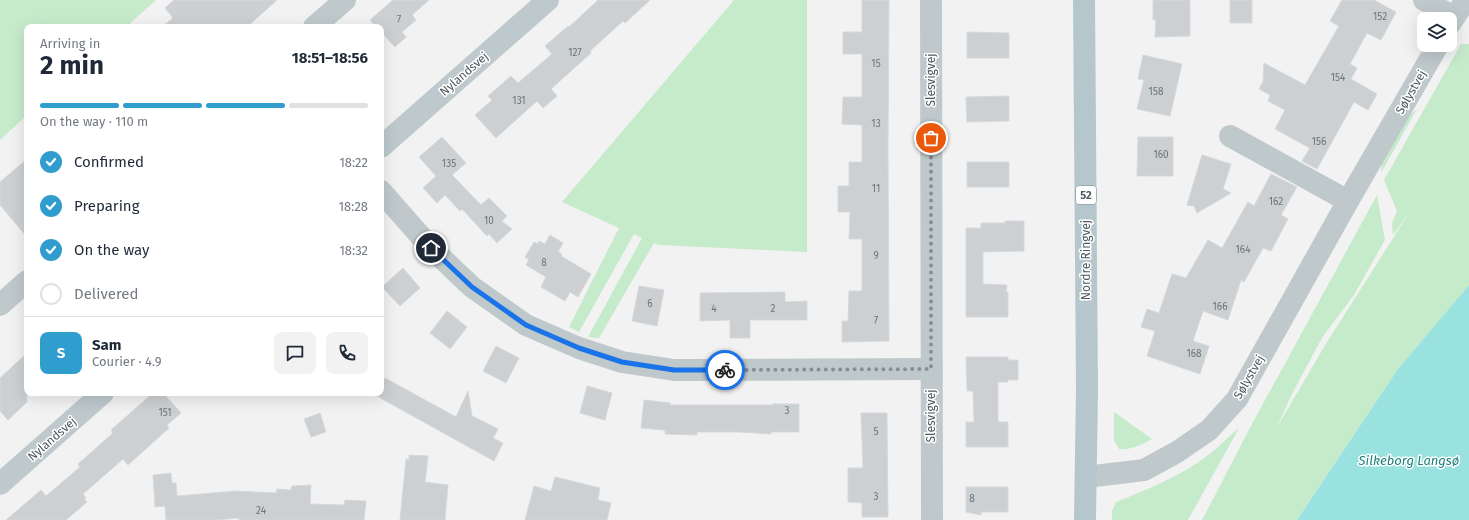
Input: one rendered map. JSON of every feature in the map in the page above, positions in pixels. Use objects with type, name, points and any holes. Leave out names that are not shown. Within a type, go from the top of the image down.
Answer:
[{"type":"main road","name":"Nordre Ringvej","points":[[1084,0],[1085,520]]},
{"type":"street","points":[[317,24],[345,0]]},
{"type":"street","name":"Nylandsvej","points":[[384,144],[548,0]]},
{"type":"street","name":"Slesvigvej","points":[[931,0],[932,520]]},
{"type":"street","points":[[1424,0],[1452,12]]},
{"type":"street","name":"Sølystvej","points":[[1086,477],[1144,470],[1177,452],[1209,430],[1237,399],[1348,201],[1434,52]]},
{"type":"street","points":[[1230,136],[1348,201]]},
{"type":"street","points":[[384,194],[431,248],[472,287],[526,325],[579,348],[622,362],[674,370],[931,369]]},
{"type":"street","points":[[0,305],[24,284]]},
{"type":"street","name":"Nylandsvej","points":[[0,484],[100,396]]},
{"type":"green space","points":[[0,0],[156,0],[129,24],[24,24],[24,118],[0,140]]},
{"type":"green space","points":[[734,0],[807,0],[807,252],[659,245],[654,243],[599,338],[588,337],[642,238],[634,234],[579,332],[569,327],[619,228],[562,202]]},
{"type":"green space","points":[[1461,44],[1469,44],[1469,285],[1398,369],[1297,520],[1202,520],[1252,424],[1377,195],[1385,240],[1354,295],[1322,338],[1292,394],[1277,427],[1327,342],[1411,210],[1393,235],[1392,223],[1397,211],[1384,180]]},
{"type":"green space","points":[[1417,109],[1381,173],[1382,161],[1406,117]]},
{"type":"green space","points":[[1114,412],[1152,439],[1132,448],[1119,449],[1114,440]]},
{"type":"green space","points":[[1239,428],[1188,520],[1112,520],[1112,511],[1116,502],[1163,482],[1185,470],[1211,453]]},
{"type":"water","name":"Silkeborg Langsø","points":[[1469,285],[1469,520],[1297,520],[1398,369]]},
{"type":"building","points":[[174,0],[277,0],[250,24],[166,24],[173,18],[165,8]]},
{"type":"building","points":[[393,0],[429,0],[412,15],[416,20],[402,32],[406,37],[395,47],[384,35],[384,24],[373,24],[370,20]]},
{"type":"building","points":[[598,0],[650,0],[625,23],[623,21],[590,51],[591,53],[551,89],[557,96],[543,108],[537,101],[496,138],[475,115],[492,100],[488,96],[511,76],[518,83],[552,54],[545,46],[568,26],[569,27]]},
{"type":"building","points":[[862,0],[889,0],[889,341],[842,342],[842,321],[848,321],[849,291],[862,291],[862,239],[849,239],[850,212],[838,212],[838,186],[849,186],[849,162],[862,162],[862,125],[842,124],[843,97],[862,97],[862,54],[843,54],[843,32],[862,32]]},
{"type":"building","points":[[1153,0],[1190,0],[1190,36],[1155,37],[1156,20],[1153,20]]},
{"type":"building","points":[[1230,0],[1252,0],[1252,23],[1230,23]]},
{"type":"building","points":[[1342,0],[1374,0],[1396,12],[1381,40],[1367,33],[1350,64],[1357,68],[1351,79],[1377,94],[1368,110],[1354,102],[1317,169],[1302,161],[1310,148],[1275,129],[1285,110],[1268,101],[1270,95],[1259,89],[1263,82],[1264,63],[1305,85],[1339,26],[1330,21]]},
{"type":"building","points":[[967,32],[1009,33],[1009,58],[967,58]]},
{"type":"building","points":[[1143,55],[1182,64],[1170,116],[1137,109],[1144,80],[1138,79]]},
{"type":"building","points":[[1009,96],[1009,121],[967,122],[966,97]]},
{"type":"building","points":[[442,137],[466,163],[452,175],[481,205],[489,198],[507,216],[502,221],[512,229],[497,243],[489,234],[487,236],[462,209],[460,211],[445,195],[437,203],[423,188],[436,176],[419,157]]},
{"type":"building","points":[[1138,137],[1173,137],[1173,176],[1137,176]]},
{"type":"building","points":[[1202,155],[1231,164],[1223,189],[1231,193],[1197,213],[1194,206],[1187,205]]},
{"type":"building","points":[[24,162],[24,233],[0,205],[0,182]]},
{"type":"building","points":[[967,162],[1009,162],[1009,187],[967,187]]},
{"type":"building","points":[[1271,174],[1297,187],[1281,215],[1288,219],[1271,251],[1263,248],[1244,282],[1241,280],[1228,320],[1203,311],[1193,341],[1209,346],[1200,374],[1147,356],[1155,331],[1141,327],[1147,309],[1159,313],[1172,274],[1186,278],[1208,240],[1222,248],[1248,202],[1254,206]]},
{"type":"building","points":[[1005,221],[1024,221],[1024,251],[983,252],[983,284],[1007,285],[1006,292],[1008,292],[1008,317],[966,317],[966,228],[981,228],[981,223],[1005,223]]},
{"type":"building","points":[[550,235],[563,243],[558,252],[562,254],[561,256],[591,274],[578,297],[570,292],[565,301],[541,287],[546,277],[526,265],[529,260],[525,257],[534,242],[538,244],[539,241],[545,244]]},
{"type":"building","points":[[403,268],[420,288],[400,306],[384,289],[384,285]]},
{"type":"building","points":[[639,286],[664,290],[657,326],[632,321]]},
{"type":"building","points":[[785,292],[785,302],[807,301],[807,320],[750,320],[750,338],[730,338],[730,320],[700,321],[700,293]]},
{"type":"building","points":[[447,311],[467,327],[450,349],[430,333]]},
{"type":"building","points":[[496,346],[519,358],[506,383],[483,371]]},
{"type":"building","points":[[24,356],[24,396],[27,396],[27,402],[8,420],[0,411],[0,378]]},
{"type":"building","points":[[966,357],[1008,357],[1008,360],[1018,360],[1018,380],[998,382],[998,422],[1008,422],[1008,447],[966,447],[966,422],[974,422],[973,391],[967,391]]},
{"type":"building","points":[[385,378],[456,417],[468,391],[472,416],[498,429],[493,438],[503,443],[494,461],[377,396],[384,396]]},
{"type":"building","points":[[587,386],[612,393],[605,420],[580,413]]},
{"type":"building","points":[[150,396],[166,396],[181,413],[167,425],[169,428],[128,465],[123,459],[83,494],[86,498],[84,499],[87,502],[66,520],[6,520],[41,490],[46,496],[80,467],[78,464],[113,433],[111,430]]},
{"type":"building","points":[[644,400],[670,403],[670,405],[799,404],[799,432],[771,432],[771,434],[697,432],[697,435],[665,434],[665,430],[641,428]]},
{"type":"building","points":[[320,413],[326,432],[311,437],[304,419]]},
{"type":"building","points":[[861,413],[887,413],[888,517],[862,517],[862,503],[848,502],[848,468],[863,468]]},
{"type":"building","points":[[409,455],[428,456],[425,482],[448,485],[445,520],[400,520],[406,459],[409,460]]},
{"type":"building","points":[[171,473],[172,483],[176,483],[177,496],[236,491],[276,493],[277,489],[291,490],[292,486],[311,485],[310,504],[344,505],[345,500],[366,501],[364,520],[239,520],[239,518],[215,520],[166,520],[165,506],[155,507],[153,475]]},
{"type":"building","points":[[555,477],[600,488],[598,500],[611,503],[607,520],[525,520],[534,486],[551,491]]},
{"type":"building","points":[[966,487],[1008,487],[1008,512],[981,512],[981,515],[966,512]]},
{"type":"way so far","points":[[725,370],[931,369],[931,138]]},
{"type":"route","points":[[431,248],[472,287],[526,325],[579,348],[622,362],[674,370],[725,370]]}]
